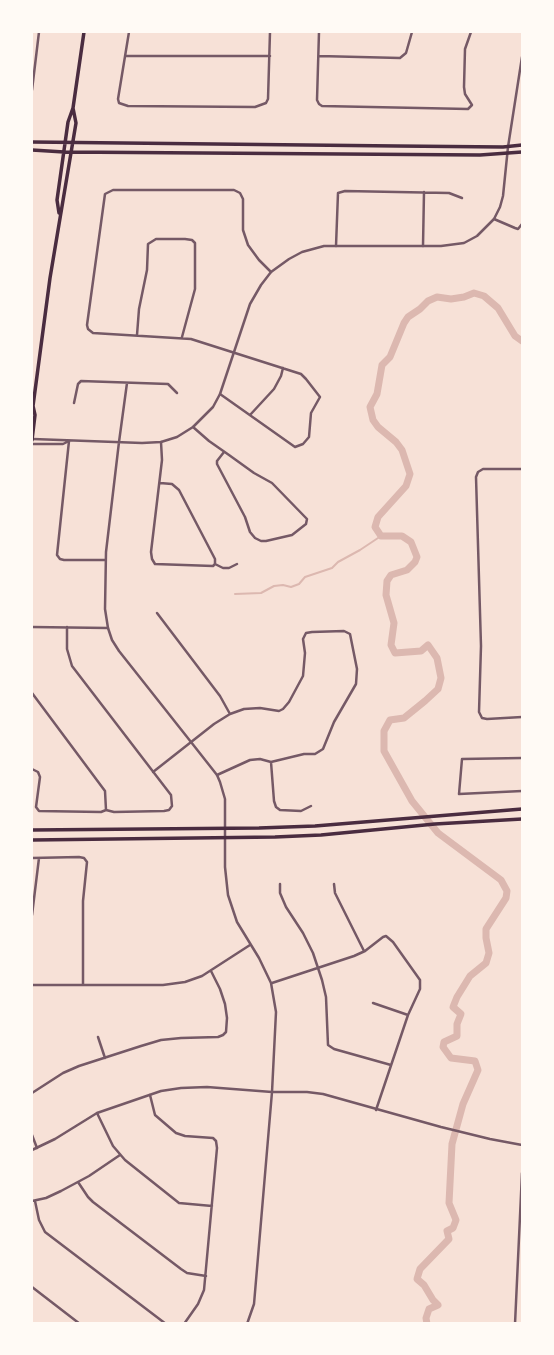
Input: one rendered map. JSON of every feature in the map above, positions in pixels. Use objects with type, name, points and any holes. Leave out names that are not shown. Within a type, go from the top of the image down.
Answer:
[{"type":"main road","points":[[60,215],[57,200],[84,32]]},
{"type":"main road","points":[[32,440],[35,415],[32,407],[76,123],[73,108]]},
{"type":"main road","points":[[32,142],[523,145]]},
{"type":"main road","points":[[32,150],[523,152]]},
{"type":"main road","points":[[32,830],[315,826],[523,809]]},
{"type":"main road","points":[[32,840],[321,835],[523,819]]},
{"type":"street","points":[[32,90],[34,55],[39,32]]},
{"type":"street","points":[[129,32],[119,103],[255,107],[266,103],[268,99],[270,32]]},
{"type":"street","points":[[319,32],[317,100],[322,106],[468,109],[472,105],[465,94],[464,62],[471,32]]},
{"type":"street","points":[[319,56],[400,58],[406,53],[412,32]]},
{"type":"street","points":[[126,55],[270,56]]},
{"type":"street","points":[[32,440],[142,443],[177,438],[193,427],[213,407],[220,394],[250,304],[271,272],[302,252],[324,246],[441,246],[464,243],[477,236],[494,219],[503,196],[523,57]]},
{"type":"street","points":[[220,394],[292,446],[306,442],[310,433],[310,413],[320,395],[301,374],[191,339],[93,333],[87,328],[104,197],[110,190],[234,190],[240,193],[243,199],[244,236],[251,251],[271,272]]},
{"type":"street","points":[[423,246],[424,192]]},
{"type":"street","points":[[336,246],[338,193],[449,193],[462,198]]},
{"type":"street","points":[[494,219],[518,229],[523,224]]},
{"type":"street","points":[[137,335],[147,270],[148,244],[156,239],[185,239],[195,243],[195,289],[182,339]]},
{"type":"street","points":[[250,415],[274,389],[283,368]]},
{"type":"street","points":[[74,403],[80,382],[168,384],[177,393]]},
{"type":"street","points":[[127,383],[105,560],[105,609],[108,628],[119,651],[217,775],[225,799],[225,867],[228,895],[237,922],[271,983],[276,1012],[254,1304],[247,1324]]},
{"type":"street","points":[[193,427],[224,452],[272,484],[307,519],[306,524],[292,535],[266,541],[256,538],[250,532],[217,464],[224,452]]},
{"type":"street","points":[[69,441],[57,555],[64,560],[105,560]]},
{"type":"street","points":[[161,442],[160,483],[150,552],[155,564],[215,564],[223,568],[237,564]]},
{"type":"street","points":[[523,469],[483,469],[476,477],[481,646],[479,712],[482,718],[488,719],[523,717]]},
{"type":"street","points":[[160,483],[172,484],[179,490],[210,547],[215,564]]},
{"type":"street","points":[[157,612],[220,696],[230,714]]},
{"type":"street","points":[[32,627],[108,628]]},
{"type":"street","points":[[32,769],[38,772],[40,777],[36,807],[39,811],[169,810],[173,804],[171,795],[72,666],[67,649],[67,628]]},
{"type":"street","points":[[153,772],[230,714],[244,709],[283,709],[303,676],[304,635],[312,632],[344,631],[350,634],[357,669],[356,684],[334,722],[323,749],[315,754],[271,762],[250,760],[217,775]]},
{"type":"street","points":[[32,692],[105,791],[106,810]]},
{"type":"street","points":[[523,758],[461,759],[459,794],[523,791]]},
{"type":"street","points":[[271,762],[276,807],[280,810],[301,811],[311,806]]},
{"type":"street","points":[[32,858],[84,858],[87,862],[83,901],[83,985]]},
{"type":"street","points":[[32,915],[39,858]]},
{"type":"street","points":[[280,884],[280,893],[286,907],[303,933],[318,968],[326,997],[328,1045],[391,1065]]},
{"type":"street","points":[[334,884],[335,893],[365,951]]},
{"type":"street","points":[[271,983],[365,951],[386,936],[393,942],[419,980],[421,989],[408,1015],[376,1110]]},
{"type":"street","points":[[32,985],[163,985],[193,980],[250,945]]},
{"type":"street","points":[[32,1093],[72,1069],[161,1040],[223,1035],[226,1032],[227,1018],[225,1004],[211,971]]},
{"type":"street","points":[[373,1003],[408,1015]]},
{"type":"street","points":[[99,1037],[105,1058]]},
{"type":"street","points":[[32,1150],[97,1113],[150,1095],[181,1088],[207,1087],[323,1094],[477,1136],[523,1145]]},
{"type":"street","points":[[150,1095],[155,1115],[176,1133],[213,1138],[218,1148],[204,1290],[184,1324]]},
{"type":"street","points":[[97,1113],[106,1134],[120,1155],[180,1203],[212,1206]]},
{"type":"street","points":[[32,1135],[37,1149]]},
{"type":"street","points":[[120,1155],[78,1182],[55,1194],[33,1201],[46,1232],[166,1324]]},
{"type":"street","points":[[515,1324],[523,1173]]},
{"type":"street","points":[[78,1182],[93,1202],[181,1269],[187,1273],[206,1276]]},
{"type":"street","points":[[32,1287],[80,1324]]},
{"type":"waterway","points":[[427,1324],[429,1309],[438,1305],[417,1279],[420,1269],[449,1239],[447,1231],[453,1228],[456,1220],[449,1203],[452,1144],[463,1104],[478,1070],[475,1061],[451,1058],[443,1047],[444,1042],[457,1036],[457,1024],[461,1014],[453,1007],[470,976],[486,963],[489,953],[486,929],[506,898],[507,891],[501,880],[438,833],[412,801],[384,751],[384,731],[390,720],[404,718],[425,701],[438,689],[441,678],[437,658],[428,645],[421,651],[395,653],[391,645],[394,623],[386,595],[387,581],[391,575],[407,570],[417,557],[411,542],[402,536],[381,536],[375,527],[378,517],[406,486],[410,474],[402,450],[378,427],[370,407],[377,394],[382,365],[390,357],[404,323],[428,301],[437,297],[451,299],[474,293],[484,296],[498,308],[515,336],[522,341]]},
{"type":"waterway","points":[[235,594],[261,593],[274,586],[291,587],[299,584],[305,577],[332,568],[381,536]]}]
